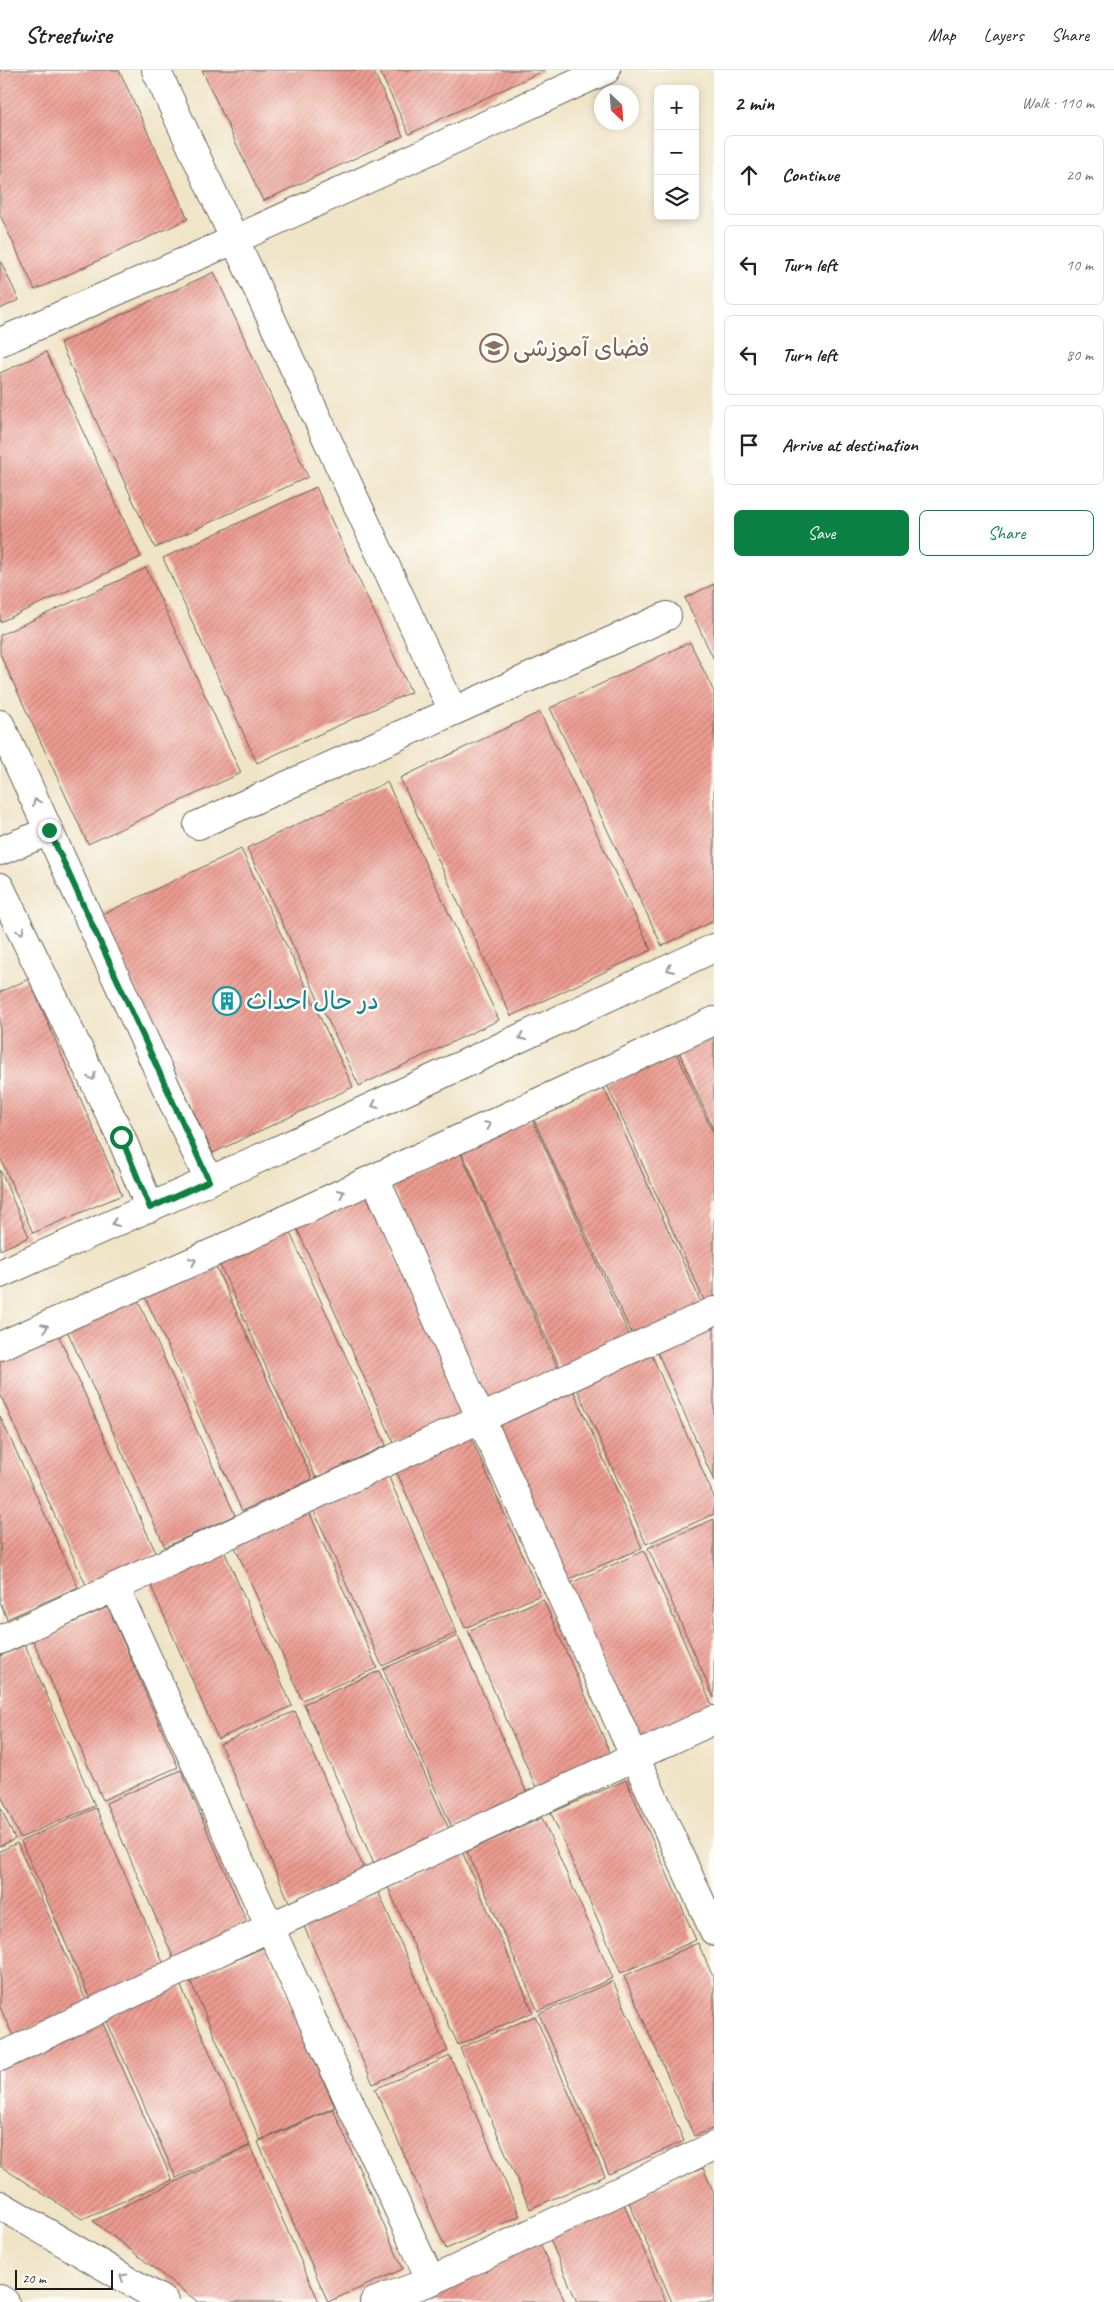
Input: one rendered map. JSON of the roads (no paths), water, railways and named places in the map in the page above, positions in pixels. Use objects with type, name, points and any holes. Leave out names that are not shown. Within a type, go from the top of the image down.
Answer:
[{"type":"street","points":[[156,70],[454,712]]},
{"type":"street","points":[[0,342],[234,240],[606,70]]},
{"type":"street","points":[[198,824],[667,616]]},
{"type":"street","points":[[0,724],[209,1181]]},
{"type":"street","points":[[0,851],[49,830]]},
{"type":"street","points":[[0,887],[121,1137],[150,1208]]},
{"type":"street","points":[[0,1274],[150,1208],[714,948]]},
{"type":"street","points":[[0,1346],[219,1250],[714,1021]]},
{"type":"street","points":[[374,1178],[714,1930]]},
{"type":"street","points":[[0,1640],[714,1311]]},
{"type":"street","points":[[115,1587],[431,2280]]},
{"type":"street","points":[[0,2057],[270,1927],[714,1720]]},
{"type":"street","points":[[374,2302],[431,2280],[714,2146]]},
{"type":"street","points":[[0,2204],[165,2302]]},
{"type":"street","points":[[0,2299],[5,2302]]},
{"type":"place","name":"فضای آموزشی","points":[[494,348]]},
{"type":"place","name":"در حال احداث","points":[[227,1001]]}]
